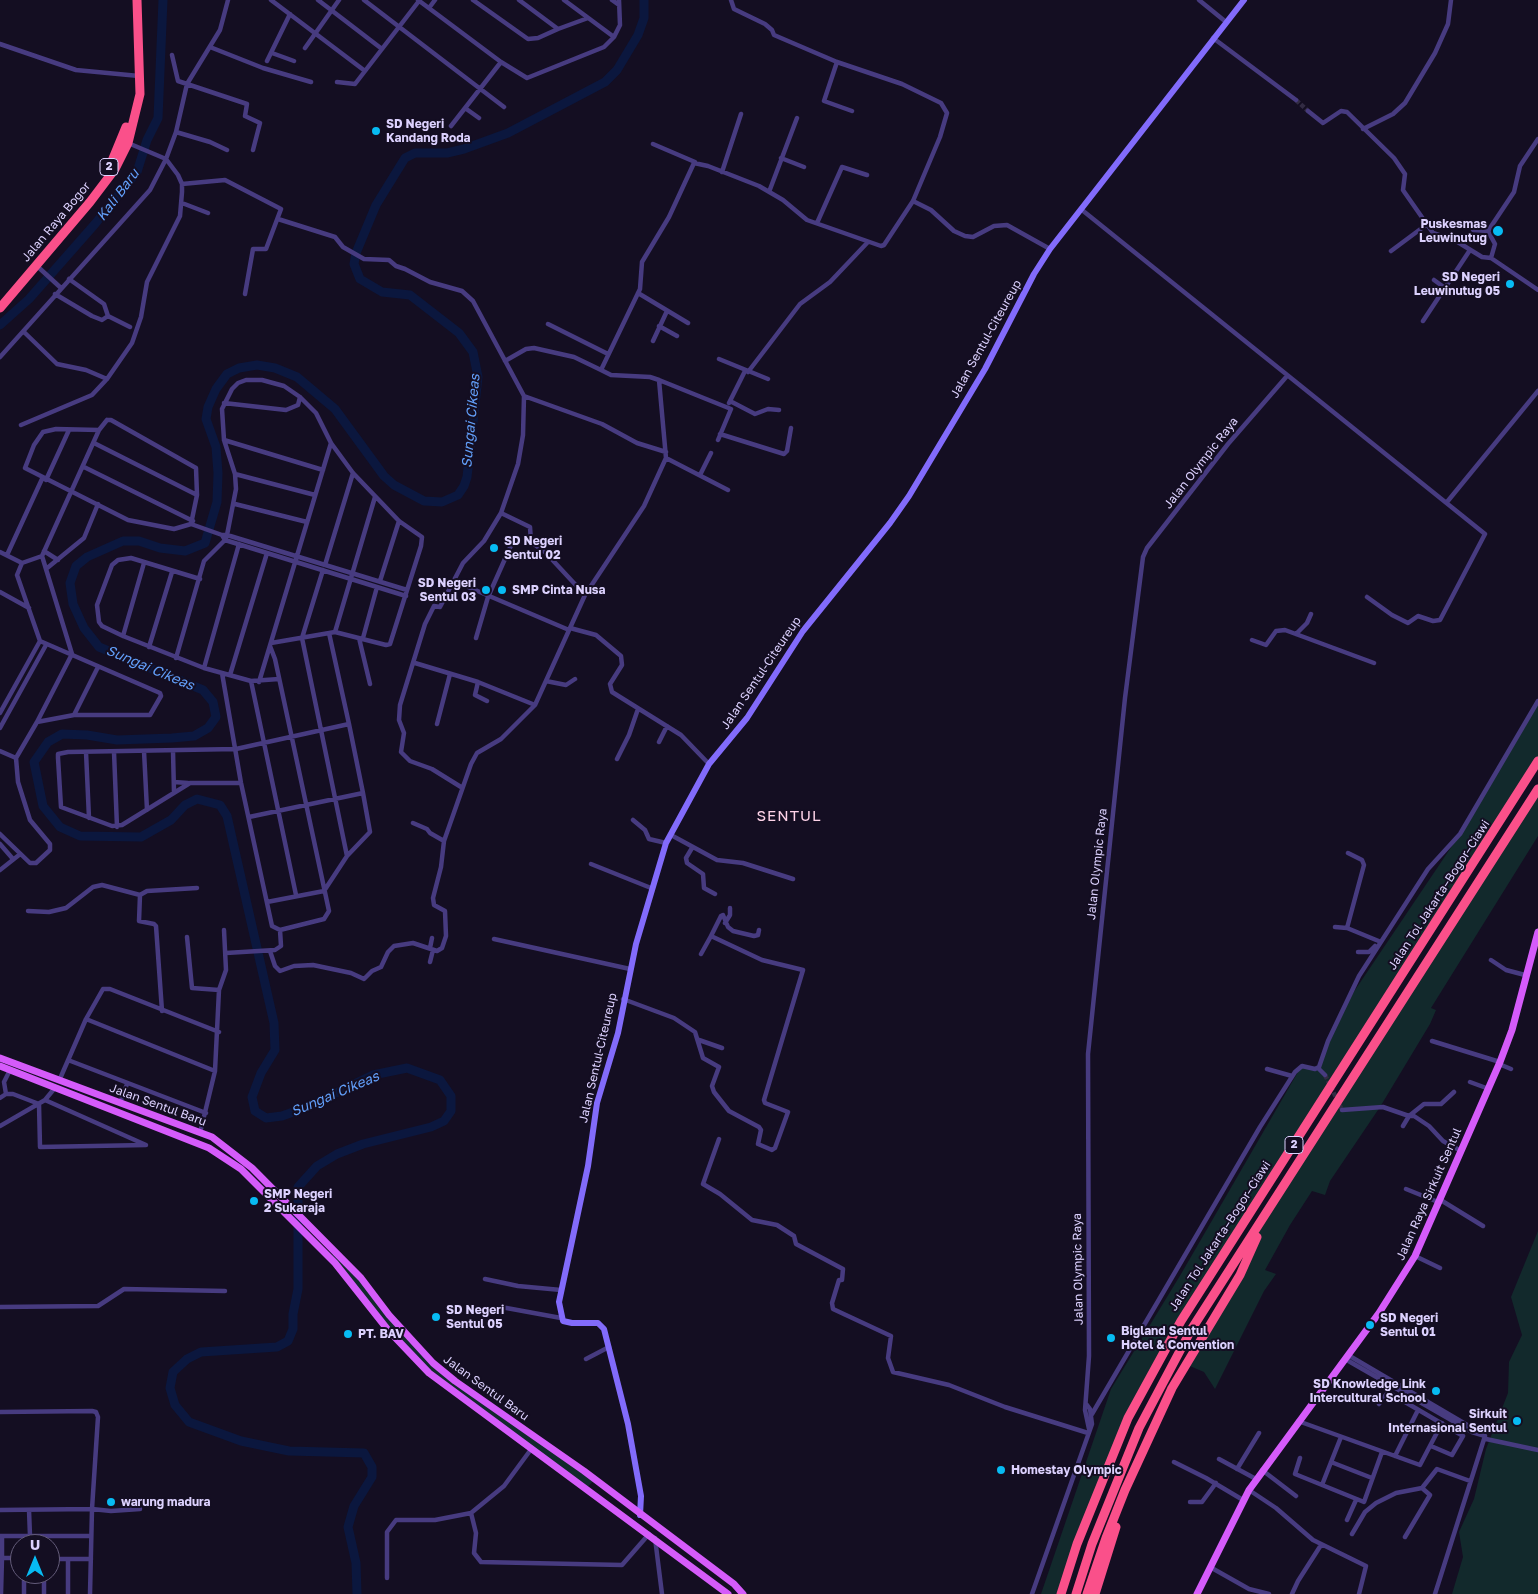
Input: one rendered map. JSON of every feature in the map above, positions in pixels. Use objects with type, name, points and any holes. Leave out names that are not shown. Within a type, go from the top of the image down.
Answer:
[{"type":"highway","name":"Jalan Raya Bogor","points":[[0,308],[40,269],[115,170],[128,143],[140,94],[131,0]]},
{"type":"highway","name":"Jalan Raya Bogor","points":[[0,299],[80,206],[109,167],[124,138],[138,76],[137,0]]},
{"type":"highway","name":"Jalan Tol Jakarta–Bogor–Ciawi","points":[[1061,1594],[1078,1544],[1128,1418],[1181,1321],[1538,760]]},
{"type":"highway","name":"2","points":[[1076,1594],[1092,1544],[1139,1428],[1191,1330],[1538,788]]},
{"type":"highway","points":[[1087,1594],[1106,1538],[1172,1388],[1240,1276],[1268,1211]]},
{"type":"highway","points":[[1095,1594],[1126,1490]]},
{"type":"main road","name":"Jalan Raya Sirkuit Sentul","points":[[1197,1594],[1243,1500],[1256,1479],[1347,1357],[1415,1256],[1500,1063],[1512,1030],[1525,975],[1534,955],[1538,932]]},
{"type":"main road","name":"Jalan Sentul Baru","points":[[0,1061],[200,1133],[212,1138],[240,1158],[272,1194],[333,1255],[361,1278],[389,1315],[433,1363],[455,1381],[595,1479],[727,1579],[743,1594]]},
{"type":"main road","name":"Jalan Sentul Baru","points":[[0,1061],[10,1070],[54,1089],[218,1153],[272,1194]]},
{"type":"main road","points":[[108,1110],[111,1100]]},
{"type":"main road","points":[[119,1114],[121,1104]]},
{"type":"main road","name":"Jalan Sentul Baru","points":[[333,1255],[388,1330],[429,1373],[728,1594]]},
{"type":"main road","points":[[574,1482],[584,1471]]},
{"type":"main road","points":[[585,1490],[595,1479]]},
{"type":"street","points":[[0,356],[24,332],[61,288],[150,190],[166,159],[176,132],[186,84],[210,47],[223,22],[228,0]]},
{"type":"street","points":[[271,0],[366,71]]},
{"type":"street","points":[[318,0],[382,49]]},
{"type":"street","points":[[305,48],[339,0]]},
{"type":"street","points":[[364,0],[482,88],[504,107]]},
{"type":"street","points":[[337,82],[355,84],[418,0],[502,62],[527,78],[604,47],[614,37],[620,25],[619,3],[612,0]]},
{"type":"street","points":[[429,8],[435,0]]},
{"type":"street","points":[[473,0],[521,36],[528,39],[538,38],[588,18]]},
{"type":"street","points":[[519,0],[558,29]]},
{"type":"street","points":[[564,0],[614,37]]},
{"type":"street","points":[[653,144],[768,192],[783,200],[803,218],[867,243],[884,245],[913,201],[940,137],[947,113],[941,103],[902,84],[837,62],[774,36],[772,30],[765,24],[734,9],[730,0]]},
{"type":"street","points":[[1199,0],[1226,22]]},
{"type":"street","name":"Jalan Sentul-Citeureup","points":[[562,1318],[559,1302],[588,1166],[597,1103],[618,1033],[630,969],[651,888],[666,843],[710,764],[747,718],[803,631],[890,523],[909,496],[984,370],[1034,274],[1050,249],[1244,0]]},
{"type":"street","points":[[1363,129],[1393,114],[1405,103],[1438,46],[1448,24],[1451,0]]},
{"type":"street","points":[[267,61],[290,14]]},
{"type":"street","points":[[1213,38],[1296,100]]},
{"type":"street","points":[[0,44],[76,70],[138,76]]},
{"type":"street","points":[[210,47],[270,70],[312,82]]},
{"type":"street","points":[[272,52],[294,62]]},
{"type":"street","points":[[172,55],[178,82],[247,104],[245,116],[260,123],[253,150]]},
{"type":"street","points":[[451,126],[502,62]]},
{"type":"street","points":[[837,62],[824,100],[852,110]]},
{"type":"street","points":[[465,108],[479,118]]},
{"type":"street","points":[[1308,111],[1323,123],[1341,112],[1347,112],[1363,129],[1382,144],[1400,166],[1406,179],[1403,190],[1433,233],[1482,256],[1491,258],[1538,290]]},
{"type":"street","points":[[722,172],[741,114]]},
{"type":"street","points":[[768,192],[797,118]]},
{"type":"street","points":[[176,132],[210,142],[227,150]]},
{"type":"street","points":[[1486,232],[1514,192],[1520,166],[1538,139]]},
{"type":"street","points":[[21,425],[47,412],[88,397],[107,379],[132,343],[141,317],[147,282],[180,216],[182,184],[166,159],[128,143]]},
{"type":"street","points":[[781,158],[804,167]]},
{"type":"street","points":[[601,370],[638,293],[642,262],[669,217],[683,182],[695,162]]},
{"type":"street","points":[[817,223],[842,167],[867,175]]},
{"type":"street","points":[[182,184],[225,180],[280,208],[278,219],[266,249],[254,250],[245,294]]},
{"type":"street","points":[[913,201],[932,210],[954,231],[965,236],[972,237],[999,225],[1008,225],[1050,249]]},
{"type":"street","points":[[182,203],[208,213]]},
{"type":"street","points":[[1082,210],[1485,534],[1442,619],[1433,621],[1418,616],[1408,623],[1392,616],[1367,597]]},
{"type":"street","points":[[278,219],[335,236],[346,250],[364,259],[389,260],[396,266],[430,282],[467,294],[474,302],[524,396],[523,435],[518,464],[501,513],[484,541],[463,563],[440,607],[434,606],[425,624],[415,663],[400,704],[399,720],[404,733],[402,753],[412,762],[432,769],[461,787]]},
{"type":"street","points":[[1391,251],[1426,225]]},
{"type":"street","points":[[1473,230],[1486,232],[1495,244],[1491,258]]},
{"type":"street","points":[[727,406],[747,371],[800,304],[830,282],[867,243]]},
{"type":"street","points":[[1423,321],[1470,250]]},
{"type":"street","points":[[40,269],[61,288]]},
{"type":"street","points":[[69,279],[104,304],[108,316],[130,327]]},
{"type":"street","points":[[1434,280],[1445,288]]},
{"type":"street","points":[[638,293],[688,323]]},
{"type":"street","points":[[56,294],[92,316],[102,320],[108,316]]},
{"type":"street","points":[[654,341],[667,311]]},
{"type":"street","points":[[548,324],[608,354]]},
{"type":"street","points":[[660,326],[677,336]]},
{"type":"street","points":[[24,332],[58,364],[86,370],[107,379]]},
{"type":"street","points":[[505,361],[526,349],[534,348],[574,357],[611,375],[650,377],[659,380],[731,409],[718,440]]},
{"type":"street","points":[[719,360],[768,380]]},
{"type":"street","name":"Jalan Olympic Raya","points":[[1089,1431],[1085,1410],[1089,1356],[1088,1054],[1125,698],[1143,557],[1147,548],[1228,444],[1287,376]]},
{"type":"street","points":[[176,658],[206,558],[225,537],[235,504],[236,474],[224,440],[222,409],[232,389],[238,383],[255,380],[284,386],[300,397],[316,413],[331,443],[352,473],[398,520],[422,537],[421,546],[390,644],[386,645],[335,632],[270,645]]},
{"type":"street","points":[[269,951],[280,971],[294,966],[312,965],[351,973],[364,979],[372,971],[381,967],[391,948],[413,943],[437,952],[442,948],[446,936],[445,911],[436,906],[433,900],[441,867],[444,841],[461,787],[477,753],[501,739],[535,705],[585,595],[644,506],[666,455],[659,380]]},
{"type":"street","points":[[1447,502],[1538,391]]},
{"type":"street","points":[[524,396],[602,424],[637,443],[666,455],[728,490]]},
{"type":"street","points":[[224,403],[286,410],[298,405],[300,397]]},
{"type":"street","points":[[730,401],[755,414],[768,408],[779,410]]},
{"type":"street","points":[[0,836],[30,863],[36,863],[51,848],[30,820],[18,782],[16,758],[72,654],[43,554],[104,422],[111,420],[192,464],[198,474],[197,495],[192,523]]},
{"type":"street","points":[[720,434],[784,454],[787,451],[791,428]]},
{"type":"street","points":[[99,430],[48,429],[43,432],[34,445],[24,468],[128,520],[174,529],[192,523]]},
{"type":"street","points":[[7,555],[70,430]]},
{"type":"street","points":[[224,440],[323,470]]},
{"type":"street","points":[[94,443],[197,495]]},
{"type":"street","points":[[259,682],[331,443]]},
{"type":"street","points":[[700,475],[711,453]]},
{"type":"street","points":[[84,467],[192,523],[196,527],[297,559],[351,579],[407,590]]},
{"type":"street","points":[[325,565],[352,473]]},
{"type":"street","points":[[236,474],[315,495]]},
{"type":"street","points":[[335,632],[375,497]]},
{"type":"street","points":[[46,569],[84,538],[98,504]]},
{"type":"street","points":[[235,504],[307,522]]},
{"type":"street","points":[[501,513],[530,527],[532,542],[546,553],[585,595]]},
{"type":"street","points":[[370,684],[361,638],[398,520]]},
{"type":"street","points":[[225,537],[239,544],[267,553],[353,573],[406,596]]},
{"type":"street","points":[[476,638],[488,597],[514,541]]},
{"type":"street","points":[[204,668],[239,544]]},
{"type":"street","points":[[0,552],[22,563]]},
{"type":"street","points":[[230,675],[267,553]]},
{"type":"street","points":[[37,722],[74,715],[150,715],[153,713],[161,696],[160,693],[40,641],[17,575],[22,563],[43,554],[58,560]]},
{"type":"street","points":[[200,580],[131,558],[118,560],[114,563],[97,605],[97,614],[102,626],[176,658],[251,681],[259,682],[279,679]]},
{"type":"street","points":[[123,636],[144,563]]},
{"type":"street","points":[[323,570],[302,638],[333,799],[347,856]]},
{"type":"street","points":[[149,647],[172,572]]},
{"type":"street","points":[[454,581],[488,597],[569,629],[596,636],[621,656],[622,665],[610,684],[610,690],[688,741],[710,764]]},
{"type":"street","points":[[0,592],[29,608]]},
{"type":"street","points":[[1296,634],[1307,623],[1311,614]]},
{"type":"street","points":[[1252,640],[1266,645],[1278,630],[1296,634],[1374,663]]},
{"type":"street","points":[[267,902],[324,891],[347,856],[370,832],[329,633]]},
{"type":"street","points":[[0,713],[40,641]]},
{"type":"street","points":[[0,728],[46,645]]},
{"type":"street","points":[[222,673],[241,783],[272,926],[280,930],[320,921],[328,916],[329,911],[270,645]]},
{"type":"street","points":[[415,663],[478,682],[535,705]]},
{"type":"street","points":[[74,715],[98,667]]},
{"type":"street","points":[[437,724],[450,674]]},
{"type":"street","points":[[546,681],[566,685],[575,680]]},
{"type":"street","points":[[251,681],[296,895]]},
{"type":"street","points":[[478,682],[475,695],[487,700]]},
{"type":"street","points":[[1318,1068],[1328,1041],[1359,976],[1379,941],[1428,869],[1460,834],[1538,701]]},
{"type":"street","points":[[617,759],[629,735],[638,709]]},
{"type":"street","points":[[190,783],[117,826],[61,807],[58,758],[61,753],[236,749],[349,724]]},
{"type":"street","points":[[659,742],[667,726]]},
{"type":"street","points":[[144,751],[147,810]]},
{"type":"street","points":[[173,751],[174,793]]},
{"type":"street","points":[[0,752],[16,758]]},
{"type":"street","points":[[86,752],[89,818]]},
{"type":"street","points":[[114,752],[117,826]]},
{"type":"street","points":[[174,782],[241,783]]},
{"type":"street","points":[[249,816],[363,793]]},
{"type":"street","points":[[632,820],[645,830],[649,838],[666,843]]},
{"type":"street","points":[[412,824],[426,828],[430,833],[444,841]]},
{"type":"street","points":[[671,835],[717,860],[743,863],[793,879]]},
{"type":"street","points":[[0,844],[13,859]]},
{"type":"street","points":[[692,848],[686,858],[687,863],[703,874],[704,888],[715,894]]},
{"type":"street","points":[[1347,928],[1364,864],[1362,860],[1348,853]]},
{"type":"street","points":[[0,870],[19,855]]},
{"type":"street","points":[[591,864],[651,888]]},
{"type":"street","points":[[28,911],[49,912],[66,908],[93,887],[102,885],[140,895],[147,891],[197,888]]},
{"type":"street","points":[[140,895],[139,921],[156,926],[162,1011]]},
{"type":"street","points":[[725,923],[730,915],[730,908]]},
{"type":"street","points":[[701,954],[721,915],[730,930],[756,936],[760,930]]},
{"type":"street","points":[[1335,927],[1347,928],[1379,941]]},
{"type":"street","points":[[200,1133],[215,1071],[219,990],[225,976],[226,952],[224,930]]},
{"type":"street","points":[[226,952],[269,951],[281,946],[280,930]]},
{"type":"street","points":[[624,999],[674,1018],[693,1030],[699,1040],[703,1058],[720,1069],[713,1090],[728,1111],[760,1127],[757,1142],[759,1146],[772,1150],[775,1148],[788,1112],[765,1103],[764,1100],[804,970],[762,960],[711,936]]},
{"type":"street","points":[[187,937],[192,988],[219,990]]},
{"type":"street","points":[[430,962],[432,938]]},
{"type":"street","points":[[494,939],[630,969]]},
{"type":"street","points":[[1358,952],[1370,951],[1379,941]]},
{"type":"street","points":[[1491,960],[1506,970],[1525,975]]},
{"type":"street","points":[[59,1081],[86,1019],[103,989],[110,989],[218,1032]]},
{"type":"street","points":[[86,1019],[215,1071]]},
{"type":"street","points":[[699,1040],[722,1048]]},
{"type":"street","points":[[1432,1041],[1500,1063],[1511,1069]]},
{"type":"street","points":[[68,1060],[206,1113]]},
{"type":"street","points":[[1267,1069],[1292,1076],[1302,1066],[1318,1068],[1325,1075]]},
{"type":"street","points":[[6,1094],[4,1082],[10,1070]]},
{"type":"street","name":"Jalan Olympic Raya","points":[[1032,1594],[1092,1424],[1092,1414],[1292,1076]]},
{"type":"street","points":[[1470,1082],[1488,1089]]},
{"type":"street","points":[[121,1104],[127,1084]]},
{"type":"street","points":[[0,1126],[40,1104],[54,1089]]},
{"type":"street","points":[[1403,1126],[1409,1116],[1424,1104],[1441,1104],[1454,1092]]},
{"type":"street","points":[[0,1098],[6,1094],[13,1094],[40,1104]]},
{"type":"street","points":[[40,1104],[40,1147],[146,1145],[45,1100]]},
{"type":"street","points":[[1342,1110],[1383,1106],[1419,1118],[1443,1142],[1461,1151]]},
{"type":"street","points":[[719,1139],[703,1184],[720,1194],[752,1220],[776,1225],[794,1236],[796,1244],[843,1269],[842,1280],[839,1280],[832,1303],[833,1309],[891,1336],[888,1363],[893,1372],[949,1385],[1005,1407],[1089,1431]]},
{"type":"street","points":[[1406,1190],[1438,1201],[1483,1226]]},
{"type":"street","points":[[1415,1256],[1440,1268]]},
{"type":"street","points":[[485,1279],[518,1286],[561,1290]]},
{"type":"street","points":[[0,1307],[98,1306],[124,1290],[225,1291]]},
{"type":"street","points":[[500,1307],[562,1318],[567,1322],[592,1322],[602,1325],[631,1440],[641,1496],[640,1514]]},
{"type":"street","points":[[586,1359],[609,1347]]},
{"type":"street","points":[[1347,1357],[1472,1432],[1485,1436],[1486,1439],[1538,1450]]},
{"type":"street","points":[[1379,1404],[1388,1392],[1461,1434],[1463,1439],[1452,1456],[1431,1446]]},
{"type":"street","points":[[1086,1405],[1092,1414]]},
{"type":"street","points":[[0,1412],[92,1410],[96,1412],[98,1417],[92,1509],[90,1594]]},
{"type":"street","points":[[1395,1456],[1418,1410]]},
{"type":"street","points":[[1298,1421],[1420,1465],[1442,1423]]},
{"type":"street","points":[[1237,1468],[1259,1433]]},
{"type":"street","points":[[1322,1485],[1341,1437]]},
{"type":"street","points":[[1436,1594],[1470,1481],[1486,1439]]},
{"type":"street","points":[[387,1578],[387,1532],[396,1520],[435,1520],[471,1513],[504,1486],[532,1448]]},
{"type":"street","points":[[1300,1458],[1295,1474],[1356,1500],[1365,1501],[1382,1452]]},
{"type":"street","points":[[1219,1459],[1256,1479]]},
{"type":"street","points":[[1174,1462],[1216,1483],[1243,1500]]},
{"type":"street","points":[[1331,1462],[1372,1478]]},
{"type":"street","points":[[1352,1534],[1365,1512],[1376,1503],[1396,1493],[1422,1488],[1437,1469],[1470,1481]]},
{"type":"street","points":[[1262,1470],[1296,1496]]},
{"type":"street","points":[[1190,1502],[1202,1502],[1216,1483]]},
{"type":"street","points":[[1405,1538],[1430,1495],[1422,1488]]},
{"type":"street","points":[[1249,1490],[1321,1545],[1366,1566],[1358,1594]]},
{"type":"street","points":[[1347,1520],[1356,1500]]},
{"type":"street","points":[[0,1510],[92,1509],[111,1511],[140,1509]]},
{"type":"street","points":[[30,1510],[30,1534]]},
{"type":"street","points":[[471,1513],[476,1533],[474,1553],[481,1562],[622,1565],[652,1536]]},
{"type":"street","points":[[1,1536],[2,1594]]},
{"type":"street","points":[[60,1536],[91,1536]]},
{"type":"street","points":[[652,1536],[662,1594]]},
{"type":"street","points":[[1292,1594],[1321,1545]]},
{"type":"street","points":[[2,1558],[10,1558]]},
{"type":"street","points":[[60,1559],[91,1559]]},
{"type":"street","points":[[68,1559],[68,1594]]},
{"type":"street","points":[[1210,1567],[1249,1590],[1269,1594]]},
{"type":"green space","points":[[1538,701],[1538,760],[1330,1088],[1146,1385],[1061,1594],[1041,1594],[1111,1389],[1181,1274],[1302,1065],[1317,1069],[1347,1002],[1460,834]]},
{"type":"green space","points":[[1538,789],[1538,836],[1431,1008],[1436,1010],[1430,1024],[1380,1107],[1330,1181],[1325,1195],[1312,1191],[1290,1225],[1265,1270],[1276,1274],[1264,1291],[1215,1389],[1204,1372],[1185,1364],[1240,1275],[1268,1211]]},
{"type":"green space","name":"Sirkuit Internasional Sentul","points":[[1538,1231],[1538,1594],[1452,1594],[1463,1557],[1459,1532],[1474,1499],[1486,1449],[1508,1393],[1509,1362],[1522,1335],[1511,1297]]},
{"type":"green space","points":[[335,1253],[433,1363],[595,1479],[585,1490],[429,1373],[330,1257]]},
{"type":"waterway","name":"Kali Baru","points":[[0,325],[29,299],[95,224],[137,172],[147,140],[158,118],[163,0]]},
{"type":"waterway","name":"Sungai Cikeas","points":[[357,1594],[356,1563],[348,1527],[354,1506],[372,1477],[372,1467],[364,1453],[289,1451],[241,1441],[189,1422],[175,1405],[170,1388],[173,1372],[187,1359],[201,1352],[277,1347],[288,1341],[293,1329],[293,1314],[298,1289],[298,1187],[317,1166],[337,1154],[363,1144],[431,1127],[444,1121],[451,1111],[451,1096],[440,1080],[407,1068],[373,1075],[307,1107],[282,1116],[266,1118],[255,1111],[252,1097],[261,1073],[275,1050],[274,1023],[227,816],[220,805],[197,799],[185,805],[171,820],[141,837],[80,836],[60,827],[43,806],[34,762],[48,742],[62,734],[87,735],[117,740],[194,736],[208,728],[216,717],[213,702],[203,690],[99,647],[84,628],[73,604],[70,583],[76,566],[87,557],[123,541],[139,541],[160,548],[185,551],[205,543],[217,502],[218,473],[216,447],[206,419],[208,407],[216,389],[227,374],[239,368],[257,365],[275,368],[297,377],[335,409],[384,476],[394,485],[424,501],[442,502],[458,495],[467,477],[478,377],[473,352],[459,333],[410,295],[382,292],[360,279],[354,264],[356,253],[376,205],[405,158],[415,153],[447,153],[464,149],[508,133],[605,82],[617,70],[638,35],[644,18],[644,0]]},
{"type":"tunnel","points":[[1296,100],[1308,111]]},
{"type":"tunnel","points":[[1325,1075],[1342,1110]]},
{"type":"place","name":"SD Negeri Kandang Roda","points":[[376,131]]},
{"type":"place","name":"Puskesmas Leuwinutug","points":[[1498,231]]},
{"type":"place","name":"SD Negeri Leuwinutug 05","points":[[1510,284]]},
{"type":"place","name":"SD Negeri Sentul 02","points":[[494,548]]},
{"type":"place","name":"SD Negeri Sentul 03","points":[[486,590]]},
{"type":"place","name":"SMP Cinta Nusa","points":[[502,590]]},
{"type":"place","name":"SMP Negeri 2 Sukaraja","points":[[254,1201]]},
{"type":"place","name":"SD Negeri Sentul 05","points":[[436,1317]]},
{"type":"place","name":"SD Negeri Sentul 01","points":[[1370,1325]]},
{"type":"place","name":"PT. BAV","points":[[348,1334]]},
{"type":"place","name":"Bigland Sentul Hotel & Convention","points":[[1111,1338]]},
{"type":"place","name":"SD Knowledge Link Intercultural School","points":[[1436,1391]]},
{"type":"place","name":"Sirkuit Internasional Sentul","points":[[1517,1421]]},
{"type":"place","name":"Homestay Olympic","points":[[1001,1470]]},
{"type":"place","name":"warung madura","points":[[111,1502]]},
{"type":"district","name":"SENTUL","points":[[789,816]]}]
